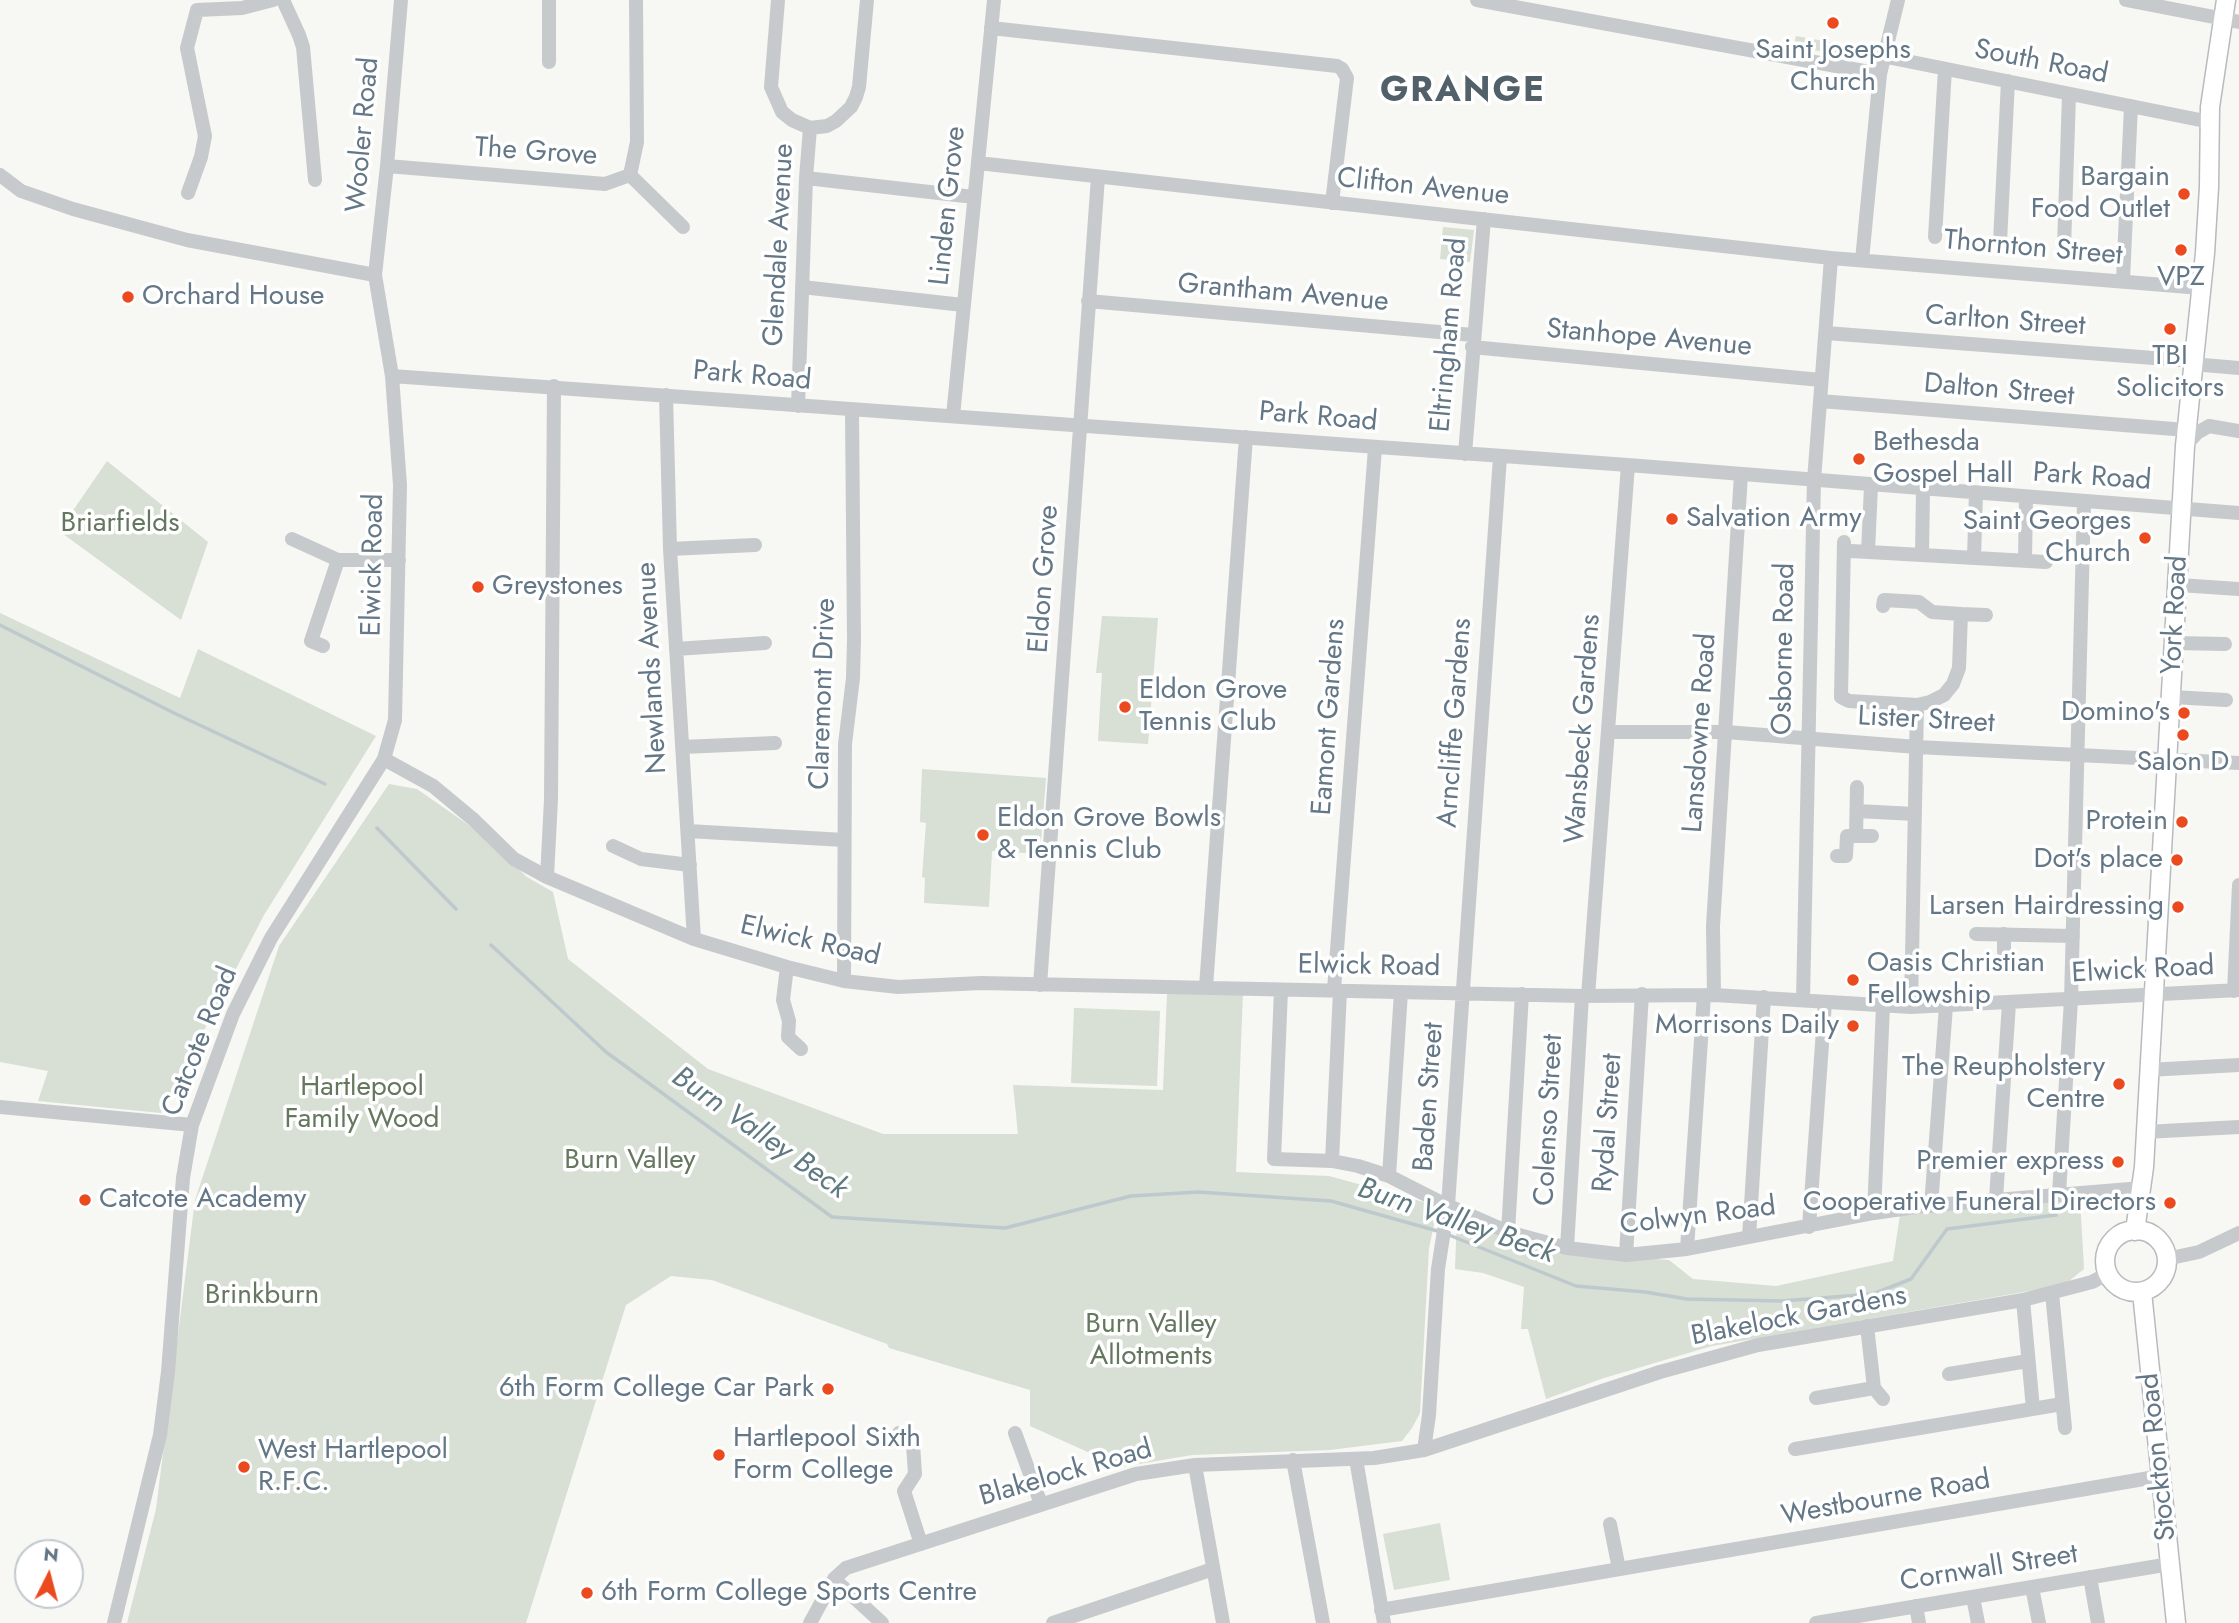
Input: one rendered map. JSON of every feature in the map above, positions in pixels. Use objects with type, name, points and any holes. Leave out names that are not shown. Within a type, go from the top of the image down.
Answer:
[{"type":"main road","name":"York Road","points":[[2136,1231],[2142,1188],[2179,585],[2186,362],[2201,288],[2209,187],[2210,107],[2231,22],[2226,0]]},
{"type":"main road","points":[[2136,1231],[2145,1232],[2160,1242],[2166,1259],[2163,1276],[2150,1289],[2142,1292],[2125,1291],[2112,1281],[2105,1264],[2110,1245],[2126,1232],[2136,1231]]},
{"type":"main road","name":"Stockton Road","points":[[2142,1292],[2176,1623]]},
{"type":"street","points":[[188,193],[201,157],[205,136],[187,48],[198,5],[242,8],[273,0]]},
{"type":"street","points":[[284,0],[303,47],[315,180]]},
{"type":"street","name":"Wooler Road","points":[[375,275],[401,0]]},
{"type":"street","points":[[549,0],[549,62]]},
{"type":"street","name":"The Grove","points":[[387,166],[605,184],[630,175],[637,142],[636,0]]},
{"type":"street","points":[[778,0],[771,87],[782,112],[810,128],[820,128],[836,121],[851,107],[856,97],[867,0]]},
{"type":"street","name":"Linden Grove","points":[[953,416],[994,0]]},
{"type":"street","points":[[1477,0],[1880,74]]},
{"type":"street","points":[[1862,260],[1882,56],[1898,0]]},
{"type":"street","points":[[2126,0],[2231,22]]},
{"type":"street","points":[[991,27],[1337,66],[1342,69],[1346,78],[1332,204]]},
{"type":"street","name":"South Road","points":[[1882,56],[2210,122]]},
{"type":"street","points":[[1935,237],[1945,69]]},
{"type":"street","points":[[2000,242],[2008,81]]},
{"type":"street","points":[[2064,247],[2069,95]]},
{"type":"street","points":[[2123,280],[2131,106]]},
{"type":"street","name":"Glendale Avenue","points":[[798,406],[810,128]]},
{"type":"street","name":"Clifton Avenue","points":[[978,163],[1332,204],[1862,260]]},
{"type":"street","points":[[0,175],[21,191],[73,209],[187,240],[375,275]]},
{"type":"street","points":[[630,175],[683,227]]},
{"type":"street","name":"Eldon Grove","points":[[1040,985],[1098,177]]},
{"type":"street","points":[[806,178],[974,197]]},
{"type":"street","name":"Eltringham Road","points":[[1465,454],[1484,219]]},
{"type":"street","name":"Osborne Road","points":[[1802,1000],[1814,480],[1832,258]]},
{"type":"street","name":"Thornton Street","points":[[1862,260],[2201,288]]},
{"type":"street","name":"Elwick Road","points":[[375,275],[392,376],[400,485],[395,720],[384,759],[433,786],[498,841],[514,859],[547,877],[694,939],[844,981],[898,987],[981,983],[1585,996],[1709,995],[1911,1007],[2237,990]]},
{"type":"street","points":[[802,287],[963,305]]},
{"type":"street","name":"Grantham Avenue","points":[[1088,301],[1473,341]]},
{"type":"street","name":"Carlton Street","points":[[1826,333],[2239,368]]},
{"type":"street","name":"Stanhope Avenue","points":[[1473,341],[1821,380]]},
{"type":"street","name":"Park Road","points":[[392,376],[1246,437],[2239,513]]},
{"type":"street","points":[[547,877],[551,799],[554,386]]},
{"type":"street","name":"Newlands Avenue","points":[[666,395],[670,550],[694,939]]},
{"type":"street","name":"Dalton Street","points":[[1820,401],[2174,429]]},
{"type":"street","name":"Claremont Drive","points":[[844,981],[845,744],[854,653],[852,410]]},
{"type":"street","points":[[2185,446],[2197,433],[2209,426],[2235,430]]},
{"type":"street","points":[[1206,987],[1246,437]]},
{"type":"street","name":"Eamont Gardens","points":[[1332,1161],[1337,991],[1375,448]]},
{"type":"street","name":"Arncliffe Gardens","points":[[1461,993],[1500,457]]},
{"type":"street","name":"Wansbeck Gardens","points":[[1585,996],[1609,732],[1628,466]]},
{"type":"street","name":"Lansdowne Road","points":[[1687,1249],[1709,995],[1741,474]]},
{"type":"street","points":[[1868,552],[1871,486]]},
{"type":"street","points":[[1922,555],[1923,490]]},
{"type":"street","points":[[1974,558],[1976,493]]},
{"type":"street","points":[[2025,560],[2026,497]]},
{"type":"street","points":[[2059,1194],[2071,1000],[2084,502]]},
{"type":"street","points":[[292,539],[338,560],[399,560]]},
{"type":"street","points":[[670,550],[755,545]]},
{"type":"street","points":[[1961,614],[1959,668],[1953,684],[1944,695],[1917,705],[1849,701],[1841,697],[1848,547],[1868,552],[2046,562]]},
{"type":"street","points":[[310,641],[338,560]]},
{"type":"street","points":[[2179,585],[2239,589]]},
{"type":"street","points":[[1883,606],[1884,600],[1919,602],[1932,611],[1986,615]]},
{"type":"street","points":[[676,649],[765,643]]},
{"type":"street","points":[[2175,643],[2225,644]]},
{"type":"street","points":[[2172,697],[2226,700]]},
{"type":"street","points":[[1911,1007],[1917,705]]},
{"type":"street","name":"Lister Street","points":[[1609,732],[1726,732],[1917,747],[2239,763]]},
{"type":"street","points":[[682,747],[775,743]]},
{"type":"street","name":"Catcote Road","points":[[114,1623],[162,1424],[183,1178],[192,1125],[233,1014],[266,949],[384,759]]},
{"type":"street","points":[[1856,836],[1857,787]]},
{"type":"street","points":[[1857,811],[1915,814]]},
{"type":"street","points":[[688,831],[844,840]]},
{"type":"street","points":[[1843,861],[1847,835],[1872,836]]},
{"type":"street","points":[[620,845],[641,859],[690,865]]},
{"type":"street","points":[[2237,990],[2239,885]]},
{"type":"street","points":[[1976,934],[2073,936]]},
{"type":"street","points":[[2004,934],[2004,952]]},
{"type":"street","points":[[787,967],[783,1000],[789,1021],[782,1038],[801,1049]]},
{"type":"street","name":"Colwyn Road","points":[[1282,990],[1274,1159],[1332,1161],[1358,1166],[1389,1176],[1508,1232],[1567,1248],[1626,1255],[1687,1249],[1874,1213],[1996,1199],[2142,1188]]},
{"type":"street","points":[[1389,1176],[1401,992]]},
{"type":"street","name":"Baden Street","points":[[1424,1450],[1441,1245],[1448,1205],[1461,993]]},
{"type":"street","points":[[1508,1232],[1522,994]]},
{"type":"street","name":"Rydal Street","points":[[1626,1255],[1642,994]]},
{"type":"street","name":"Colenso Street","points":[[1567,1248],[1585,996]]},
{"type":"street","points":[[1749,1237],[1764,997]]},
{"type":"street","points":[[1809,1227],[1825,1002]]},
{"type":"street","points":[[1996,1199],[2009,1003]]},
{"type":"street","points":[[1874,1213],[1883,1006]]},
{"type":"street","points":[[1927,1206],[1945,1006]]},
{"type":"street","points":[[2148,1070],[2239,1065]]},
{"type":"street","points":[[0,1107],[192,1125]]},
{"type":"street","points":[[2145,1132],[2239,1127]]},
{"type":"street","points":[[2166,1259],[2199,1252],[2239,1233]]},
{"type":"street","name":"Blakelock Gardens","points":[[1424,1450],[1605,1390],[1758,1345],[2022,1300],[2092,1282],[2108,1274]]},
{"type":"street","points":[[2052,1293],[2065,1428]]},
{"type":"street","points":[[2022,1300],[2033,1409]]},
{"type":"street","points":[[1816,1398],[1879,1394],[1867,1326]]},
{"type":"street","points":[[1949,1374],[2028,1361]]},
{"type":"street","points":[[1795,1449],[2062,1405]]},
{"type":"street","points":[[900,1433],[914,1444],[915,1474],[904,1492],[921,1544]]},
{"type":"street","points":[[1015,1433],[1041,1504]]},
{"type":"street","name":"Blakelock Road","points":[[810,1623],[823,1595],[846,1568],[1136,1474],[1195,1465],[1356,1459],[1424,1450]]},
{"type":"street","points":[[1356,1459],[1383,1616]]},
{"type":"street","points":[[1293,1460],[1323,1623]]},
{"type":"street","points":[[1195,1465],[1223,1623]]},
{"type":"street","name":"Westbourne Road","points":[[1383,1616],[1619,1569],[2161,1476]]},
{"type":"street","points":[[1610,1524],[1619,1569]]},
{"type":"street","name":"Cornwall Street","points":[[1816,1623],[1858,1619],[1916,1606],[2170,1564]]},
{"type":"street","points":[[1053,1623],[1213,1569]]},
{"type":"street","points":[[2090,1577],[2098,1623]]},
{"type":"street","points":[[834,1579],[882,1623]]},
{"type":"street","points":[[2032,1587],[2039,1623]]},
{"type":"street","points":[[1973,1597],[1978,1623]]},
{"type":"street","points":[[1916,1606],[1919,1623]]},
{"type":"green space","points":[[1796,36],[1846,45],[1844,56],[1794,46]]},
{"type":"green space","points":[[1443,227],[1474,230],[1470,262],[1440,259]]},
{"type":"green space","name":"Briarfields","points":[[107,461],[208,542],[181,620],[59,531]]},
{"type":"green space","points":[[0,613],[180,698],[198,649],[376,736],[264,915],[161,1113],[38,1101],[48,1071],[0,1062]]},
{"type":"green space","name":"Eldon Grove Tennis Club","points":[[1102,616],[1158,618],[1148,744],[1098,741],[1102,673],[1096,673]]},
{"type":"green space","name":"Eldon Grove Bowls & Tennis Club","points":[[922,769],[1046,778],[1040,854],[992,851],[989,907],[924,903],[925,878],[922,877],[926,823],[920,822]]},
{"type":"green space","points":[[389,784],[417,789],[480,833],[527,877],[553,892],[568,959],[708,1069],[883,1134],[1018,1134],[1013,1085],[1163,1090],[1167,994],[1243,992],[1236,1172],[1329,1176],[1438,1206],[1429,1248],[1420,1413],[1412,1428],[1402,1441],[1330,1450],[1192,1455],[1121,1467],[1030,1426],[1030,1390],[889,1348],[887,1344],[712,1280],[671,1276],[626,1305],[526,1623],[127,1623],[156,1509],[195,1200],[279,946]]},
{"type":"green space","points":[[1074,1008],[1160,1011],[1157,1086],[1071,1083]]},
{"type":"green space","points":[[2080,1198],[2084,1269],[2064,1285],[1712,1346],[1604,1378],[1546,1399],[1528,1329],[1521,1329],[1524,1287],[1483,1273],[1455,1269],[1457,1216],[1566,1253],[1669,1260],[1693,1279],[1776,1286],[1893,1261],[1900,1215]]},
{"type":"green space","points":[[1440,1523],[1450,1580],[1394,1590],[1383,1534]]},
{"type":"waterway","points":[[0,625],[174,713],[325,784]]},
{"type":"waterway","name":"Burn Valley Beck","points":[[377,828],[456,909]]},
{"type":"waterway","name":"Burn Valley Beck","points":[[491,945],[606,1052],[832,1217],[1005,1228],[1131,1196],[1198,1192],[1331,1201],[1441,1232]]},
{"type":"waterway","name":"Burn Valley Beck","points":[[1449,1235],[1576,1286],[1687,1299],[1782,1301],[1873,1294],[1911,1279],[1947,1229],[2056,1215]]},
{"type":"place","name":"Saint Josephs Church","points":[[1833,23]]},
{"type":"place","name":"Bargain Food Outlet","points":[[2184,194]]},
{"type":"place","name":"VPZ","points":[[2181,250]]},
{"type":"place","name":"Orchard House","points":[[128,297]]},
{"type":"place","name":"TBI Solicitors","points":[[2170,329]]},
{"type":"place","name":"Bethesda Gospel Hall","points":[[1859,459]]},
{"type":"place","name":"Salvation Army","points":[[1672,519]]},
{"type":"place","name":"Saint Georges Church","points":[[2145,538]]},
{"type":"place","name":"Greystones","points":[[478,587]]},
{"type":"place","name":"Eldon Grove Tennis Club","points":[[1125,707]]},
{"type":"place","name":"Domino's","points":[[2184,713]]},
{"type":"place","name":"Salon D","points":[[2183,735]]},
{"type":"place","name":"Protein","points":[[2182,822]]},
{"type":"place","name":"Eldon Grove Bowls & Tennis Club","points":[[983,835]]},
{"type":"place","name":"Dot's place","points":[[2177,860]]},
{"type":"place","name":"Larsen Hairdressing","points":[[2178,907]]},
{"type":"place","name":"Oasis Christian Fellowship","points":[[1853,980]]},
{"type":"place","name":"Morrisons Daily","points":[[1853,1026]]},
{"type":"place","name":"The Reupholstery Centre","points":[[2119,1084]]},
{"type":"place","name":"Premier express","points":[[2118,1162]]},
{"type":"place","name":"Catcote Academy","points":[[85,1200]]},
{"type":"place","name":"Cooperative Funeral Directors","points":[[2170,1203]]},
{"type":"place","name":"6th Form College Car Park","points":[[828,1389]]},
{"type":"place","name":"Hartlepool Sixth Form College","points":[[719,1455]]},
{"type":"place","name":"West Hartlepool R.F.C.","points":[[244,1467]]},
{"type":"place","name":"6th Form College Sports Centre","points":[[587,1593]]},
{"type":"district","name":"GRANGE","points":[[1463,93]]},
{"type":"park label","name":"Hartlepool Family Wood","points":[[362,1104]]},
{"type":"park label","name":"Burn Valley","points":[[630,1161]]},
{"type":"park label","name":"Brinkburn","points":[[262,1296]]},
{"type":"park label","name":"Burn Valley Allotments","points":[[1151,1341]]}]
